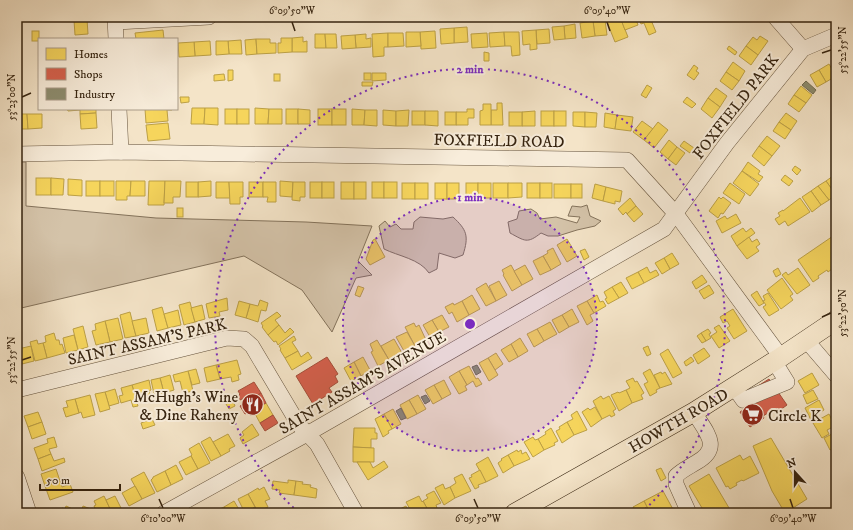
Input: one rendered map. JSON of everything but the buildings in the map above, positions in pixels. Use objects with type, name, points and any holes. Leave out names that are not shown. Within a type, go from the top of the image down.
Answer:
[{"type":"main road","name":"HOWTH ROAD","points":[[515,513],[694,412],[836,320]]},
{"type":"street","points":[[116,38],[115,19],[210,17]]},
{"type":"street","points":[[775,17],[803,49]]},
{"type":"street","name":"FOXFIELD PARK","points":[[676,214],[727,143],[803,49],[836,35]]},
{"type":"street","points":[[119,110],[121,152]]},
{"type":"street","name":"FOXFIELD ROAD","points":[[17,154],[121,152],[627,160],[676,214],[777,359],[787,382],[744,400],[734,387]]},
{"type":"street","name":"SAINT ASSAM'S AVENUE","points":[[164,513],[307,434],[664,229],[676,214]]},
{"type":"street","name":"SAINT ASSAM'S PARK","points":[[17,390],[227,338],[244,340],[252,346],[300,425],[317,444],[356,513]]},
{"type":"street","points":[[806,340],[836,375]]},
{"type":"street","points":[[688,513],[676,484],[676,476],[705,456],[710,450],[711,445],[710,438],[694,412]]},
{"type":"street","points":[[17,477],[29,513]]},
{"type":"shaded area","points":[[17,162],[26,162],[26,206],[156,218],[306,222],[372,226],[358,261],[372,275],[356,278],[332,332],[302,290],[244,256],[17,309]]},
{"type":"shaded area","points":[[587,205],[590,216],[601,221],[595,226],[558,236],[548,236],[541,233],[529,240],[510,233],[508,222],[517,219],[519,211],[531,209],[537,213],[540,219],[556,217],[577,223],[580,217],[568,216],[572,206],[581,207]]},
{"type":"shaded area","points":[[420,217],[443,219],[453,217],[466,234],[466,243],[463,255],[455,258],[439,253],[437,269],[429,273],[420,264],[384,249],[379,226],[385,221],[390,227],[396,224],[401,229],[413,229],[414,222]]},
{"type":"place","name":"McHugh's Wine & Dine Raheny","points":[[253,405]]},
{"type":"place","name":"Circle K","points":[[752,415]]}]
